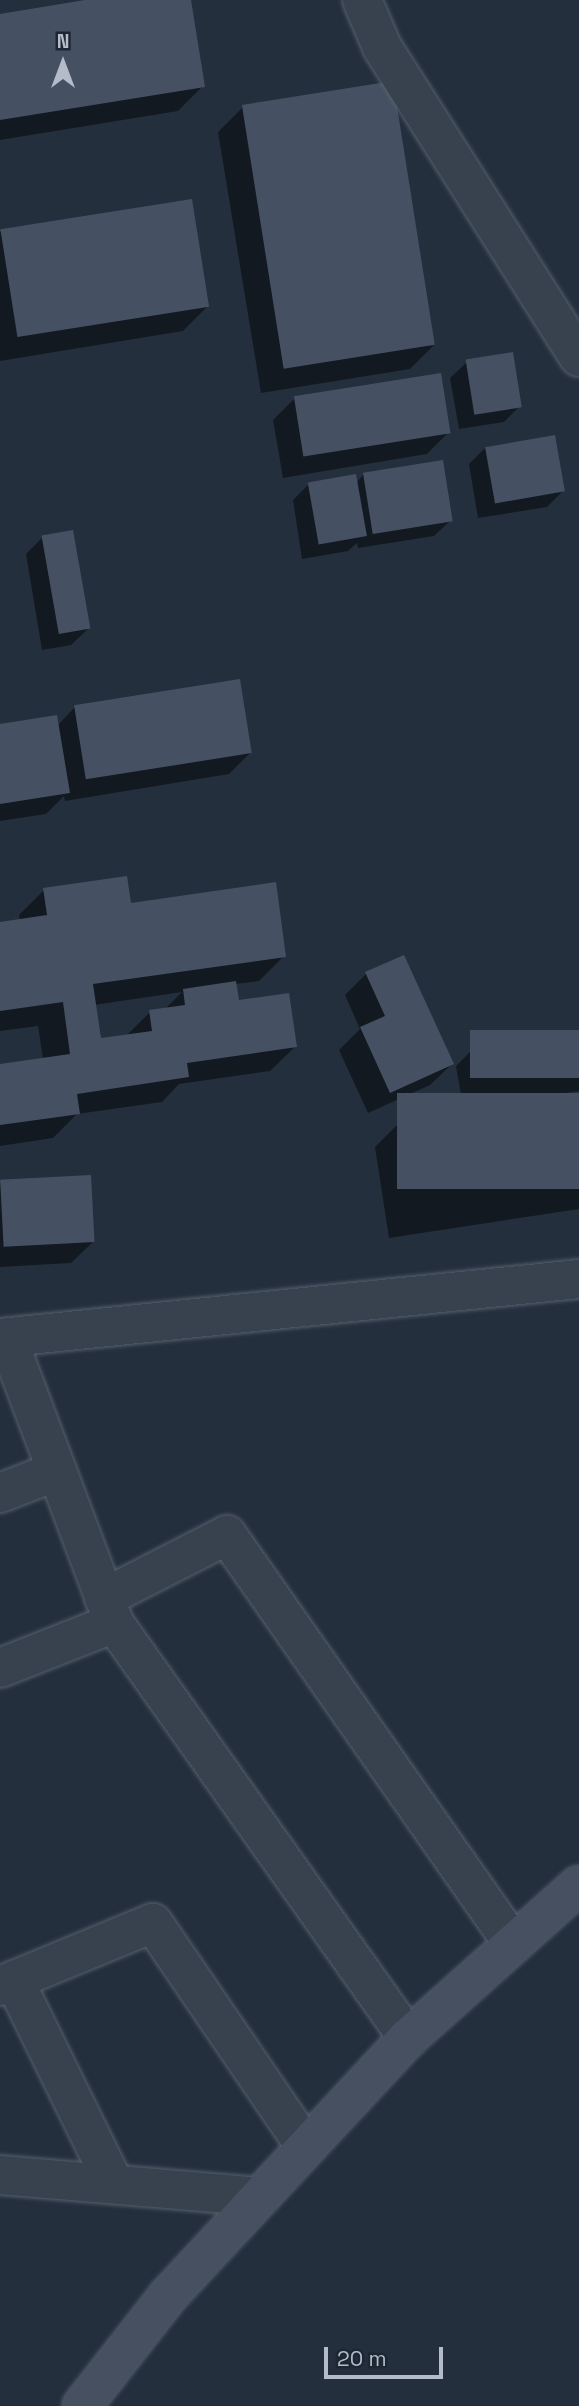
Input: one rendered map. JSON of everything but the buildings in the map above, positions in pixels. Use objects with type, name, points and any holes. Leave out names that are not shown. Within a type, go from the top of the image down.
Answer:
[{"type":"street","points":[[362,0],[383,47],[579,357]]},
{"type":"street","points":[[408,2038],[109,1611],[57,1471],[3,1338],[579,1279]]},
{"type":"street","points":[[0,1493],[57,1471]]},
{"type":"street","points":[[0,1668],[109,1611],[227,1535],[513,1944]]},
{"type":"street","points":[[82,2406],[168,2296],[408,2038],[579,1885]]},
{"type":"street","points":[[114,2184],[7,1983],[153,1923],[306,2147]]},
{"type":"street","points":[[0,2175],[260,2197]]}]
